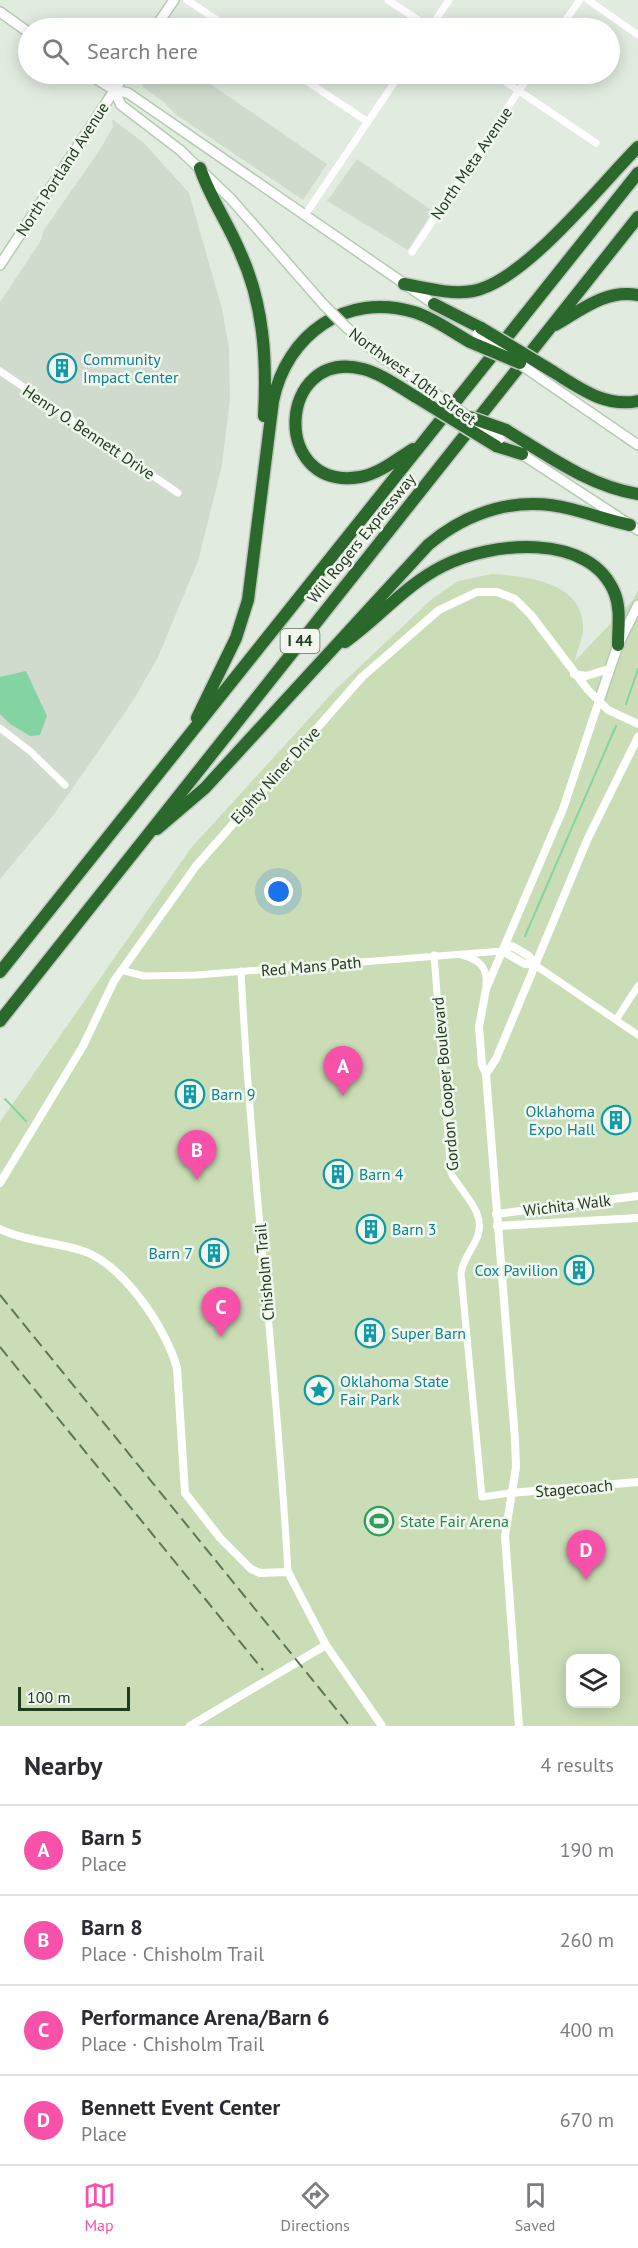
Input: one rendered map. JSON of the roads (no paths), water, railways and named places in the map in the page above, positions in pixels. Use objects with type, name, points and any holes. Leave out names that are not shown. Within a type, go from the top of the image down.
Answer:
[{"type":"highway","points":[[405,284],[470,292],[509,277],[638,147]]},
{"type":"highway","points":[[200,168],[207,190],[242,255],[259,309],[266,367],[260,501]]},
{"type":"highway","name":"Will Rogers Expressway","points":[[0,972],[638,173]]},
{"type":"highway","name":"Will Rogers Expressway","points":[[0,1021],[638,217]]},
{"type":"highway","points":[[549,329],[600,299],[617,294],[638,295]]},
{"type":"highway","points":[[434,304],[476,335],[520,363]]},
{"type":"highway","points":[[190,734],[211,685],[237,638],[244,615],[252,579],[260,501],[277,384],[290,355],[312,332],[342,314],[364,309],[387,308],[429,318],[476,335],[548,375],[604,400],[622,403],[638,401]]},
{"type":"highway","points":[[422,444],[370,474],[347,478],[326,473],[315,467],[300,450],[294,432],[295,410],[305,388],[321,374],[331,370],[362,369],[501,439],[615,489],[638,494]]},
{"type":"highway","points":[[469,417],[522,454]]},
{"type":"highway","points":[[136,847],[205,788],[428,545],[470,517],[503,507],[537,503],[573,509],[595,518],[634,527]]},
{"type":"highway","points":[[325,657],[360,632],[427,575],[465,556],[507,547],[547,548],[564,552],[592,566],[603,575],[616,596],[618,645]]},
{"type":"main road","points":[[162,18],[174,0]]},
{"type":"main road","points":[[0,12],[18,25]]},
{"type":"main road","name":"Northwest 10th Street","points":[[104,84],[114,90],[128,93],[434,304]]},
{"type":"main road","name":"North Portland Avenue","points":[[0,265],[118,84]]},
{"type":"main road","name":"Northwest 10th Street","points":[[114,90],[122,105],[200,168],[231,199],[346,327],[380,356],[469,417]]},
{"type":"main road","points":[[520,363],[548,375],[638,445]]},
{"type":"main road","points":[[522,454],[634,527]]},
{"type":"main road","points":[[599,701],[618,645],[638,605]]},
{"type":"street","points":[[187,0],[214,18]]},
{"type":"street","points":[[388,0],[415,18]]},
{"type":"street","points":[[437,18],[449,0]]},
{"type":"street","points":[[567,18],[579,0]]},
{"type":"street","points":[[588,0],[614,18]]},
{"type":"street","points":[[620,22],[638,34]]},
{"type":"street","points":[[311,84],[368,122]]},
{"type":"street","points":[[305,215],[393,84]]},
{"type":"street","points":[[509,84],[596,143]]},
{"type":"street","name":"North Meta Avenue","points":[[412,252],[524,84]]},
{"type":"street","name":"Henry O. Bennett Drive","points":[[0,371],[178,493]]},
{"type":"street","name":"Eighty Niner Drive","points":[[0,1183],[25,1138],[83,1046],[121,970],[196,866],[369,670],[439,610],[460,597],[477,592],[497,592],[509,596],[525,608],[574,674],[599,701],[609,710],[638,724]]},
{"type":"street","points":[[574,674],[586,676],[609,669]]},
{"type":"street","points":[[486,989],[563,809],[599,701]]},
{"type":"street","points":[[0,728],[30,751],[65,785]]},
{"type":"street","points":[[486,1074],[496,1059],[588,838],[638,738]]},
{"type":"street","points":[[626,761],[638,755]]},
{"type":"street","points":[[502,951],[525,964],[535,965],[638,1035]]},
{"type":"street","name":"Red Mans Path","points":[[121,970],[144,976],[502,951]]},
{"type":"street","points":[[457,953],[480,964],[487,976],[479,1027],[482,1065],[486,1074],[515,1439],[516,1467],[510,1493],[505,1536],[519,1726]]},
{"type":"street","name":"Gordon Cooper Boulevard","points":[[434,955],[451,1173],[459,1189],[475,1208],[479,1222],[478,1237],[461,1267],[461,1274],[482,1497],[510,1493]]},
{"type":"street","name":"Chisholm Trail","points":[[241,971],[246,1067],[281,1455],[288,1572]]},
{"type":"street","points":[[616,1020],[638,986]]},
{"type":"street","name":"Wichita Walk","points":[[496,1214],[638,1196]]},
{"type":"street","name":"Wichita Walk","points":[[497,1226],[638,1218]]},
{"type":"street","points":[[0,1229],[87,1252],[100,1260],[132,1290],[166,1337],[177,1368],[185,1493],[220,1538],[251,1569],[260,1573],[288,1572],[322,1643],[382,1726]]},
{"type":"street","name":"Stagecoach","points":[[510,1493],[638,1482]]},
{"type":"street","points":[[190,1726],[322,1643]]},
{"type":"waterway","points":[[626,704],[638,669]]},
{"type":"waterway","points":[[525,936],[616,726]]},
{"type":"waterway","points":[[5,1099],[26,1121]]},
{"type":"railway","points":[[0,1295],[350,1726]]},
{"type":"railway","points":[[0,1347],[263,1670]]},
{"type":"place","name":"Community Impact Center","points":[[62,368]]},
{"type":"place","name":"Barn 9","points":[[190,1094]]},
{"type":"place","name":"Barn 5","points":[[343,1096]]},
{"type":"place","name":"Oklahoma Expo Hall","points":[[616,1120]]},
{"type":"place","name":"Barn 4","points":[[338,1174]]},
{"type":"place","name":"Barn 8","points":[[197,1180]]},
{"type":"place","name":"Barn 3","points":[[371,1229]]},
{"type":"place","name":"Barn 7","points":[[214,1253]]},
{"type":"place","name":"Cox Pavilion","points":[[579,1270]]},
{"type":"place","name":"Super Barn","points":[[370,1333]]},
{"type":"place","name":"Performance Arena/Barn 6","points":[[221,1337]]},
{"type":"place","name":"Oklahoma State Fair Park","points":[[319,1390]]},
{"type":"place","name":"State Fair Arena","points":[[379,1521]]},
{"type":"place","name":"Bennett Event Center","points":[[586,1580]]}]
